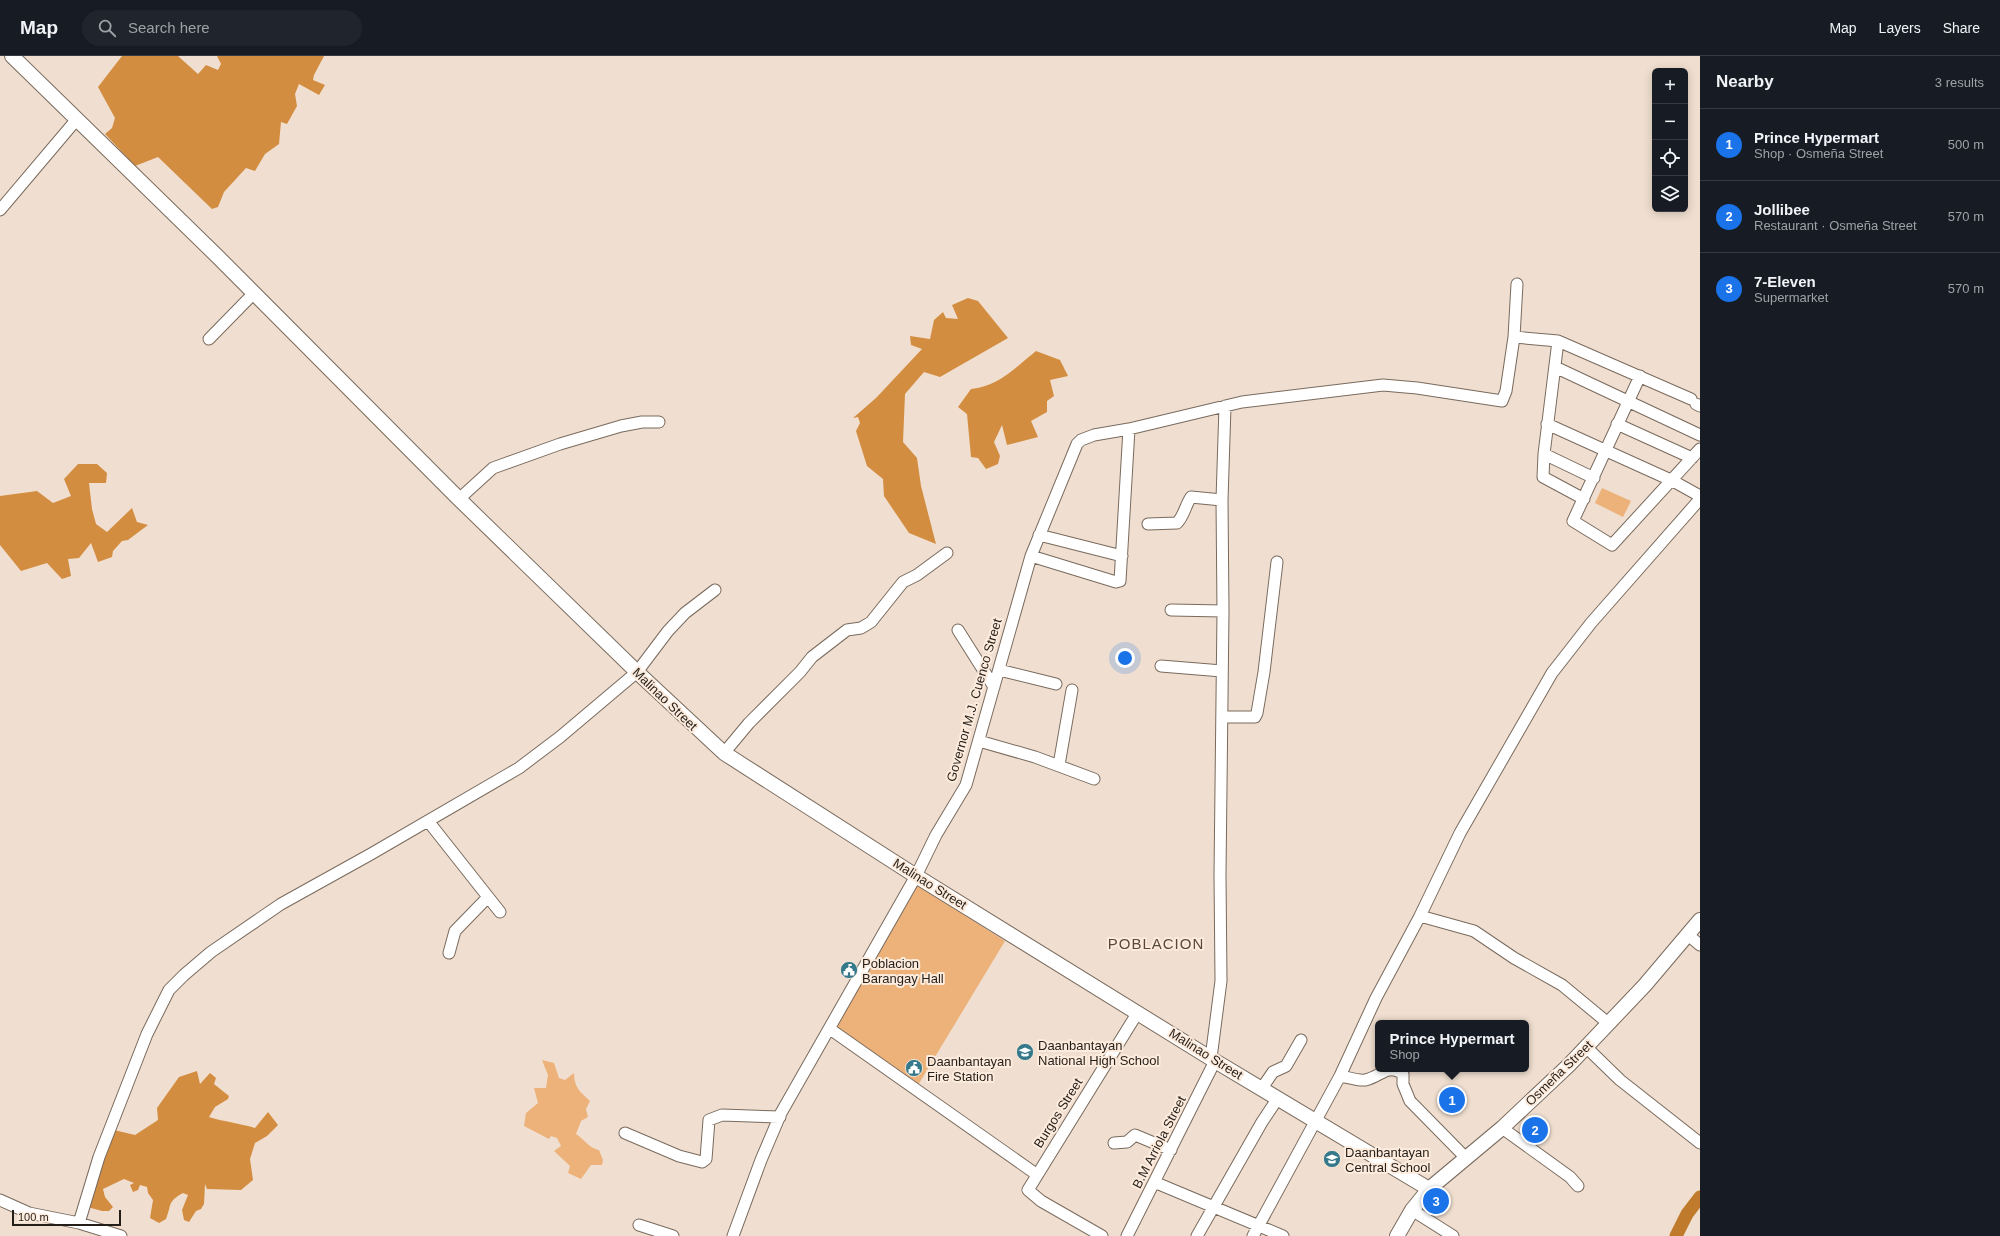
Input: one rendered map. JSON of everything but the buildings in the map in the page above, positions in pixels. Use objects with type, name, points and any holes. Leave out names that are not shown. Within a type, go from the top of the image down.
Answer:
[{"type":"main road","name":"Malinao Street","points":[[12,56],[254,293],[459,498],[637,672],[724,753],[916,876],[1316,1122],[1429,1189]]},
{"type":"main road","name":"Osmeña Street","points":[[1397,1236],[1412,1210],[1429,1189],[1502,1128],[1586,1047],[1645,985],[1700,920]]},
{"type":"street","points":[[0,210],[77,119]]},
{"type":"street","points":[[1031,556],[1116,582],[1120,581],[1129,430],[1242,402],[1382,386],[1417,388],[1502,401],[1506,391],[1514,337],[1517,284]]},
{"type":"street","points":[[209,339],[254,293]]},
{"type":"street","points":[[1514,337],[1558,341],[1640,376],[1696,403]]},
{"type":"street","points":[[1558,341],[1547,424],[1543,477],[1584,499]]},
{"type":"street","points":[[1555,367],[1700,435]]},
{"type":"street","points":[[1640,376],[1574,521],[1612,545],[1673,481],[1700,449]]},
{"type":"street","name":"B.M Arriola Street","points":[[1128,1236],[1213,1059],[1221,982],[1220,875],[1223,611],[1222,500],[1225,406]]},
{"type":"street","points":[[459,498],[493,468],[560,444],[621,426],[642,422],[659,422]]},
{"type":"street","points":[[1547,424],[1673,481],[1700,496]]},
{"type":"street","points":[[1617,424],[1692,458]]},
{"type":"street","name":"Governor M.J. Cuenco Street","points":[[733,1236],[780,1117],[916,876],[936,835],[966,785],[999,670],[1017,600],[1031,556],[1074,451],[1081,440],[1094,435],[1129,430]]},
{"type":"street","points":[[1544,454],[1594,478]]},
{"type":"street","points":[[1148,524],[1177,524],[1182,518],[1185,506],[1191,497],[1222,500]]},
{"type":"street","points":[[1253,1236],[1340,1076],[1376,998],[1420,916],[1477,801],[1514,743],[1555,670],[1626,583],[1700,499]]},
{"type":"street","points":[[1039,535],[1122,556]]},
{"type":"street","points":[[724,753],[749,723],[800,672],[812,657],[847,630],[861,628],[871,622],[903,582],[918,575],[946,553]]},
{"type":"street","points":[[1222,717],[1250,718],[1255,717],[1257,713],[1264,672],[1277,562]]},
{"type":"street","points":[[79,1223],[92,1177],[109,1130],[149,1029],[169,990],[211,952],[281,904],[519,768],[560,737],[637,672],[668,631],[686,613],[714,590]]},
{"type":"street","points":[[1171,610],[1223,611]]},
{"type":"street","points":[[958,630],[994,687]]},
{"type":"street","points":[[1161,666],[1222,671]]},
{"type":"street","points":[[999,670],[1056,684]]},
{"type":"street","points":[[1059,765],[1072,690]]},
{"type":"street","points":[[979,741],[1059,765],[1094,779]]},
{"type":"street","points":[[428,821],[500,912]]},
{"type":"street","points":[[449,953],[454,931],[488,897]]},
{"type":"street","points":[[1420,916],[1474,931],[1481,935],[1514,958],[1562,985],[1608,1024]]},
{"type":"street","points":[[1688,935],[1700,945]]},
{"type":"street","name":"Burgos Street","points":[[1102,1236],[1042,1201],[1028,1190],[1036,1174],[1138,1012]]},
{"type":"street","points":[[830,1029],[1036,1174]]},
{"type":"street","points":[[1262,1088],[1273,1072],[1286,1066],[1301,1040]]},
{"type":"street","points":[[1586,1047],[1620,1080],[1700,1143]]},
{"type":"street","points":[[1340,1076],[1366,1080],[1384,1072]]},
{"type":"street","points":[[1400,1072],[1403,1074],[1403,1084],[1410,1101],[1466,1158]]},
{"type":"street","points":[[1197,1236],[1246,1149],[1278,1098]]},
{"type":"street","points":[[625,1133],[679,1156],[702,1162],[706,1158],[709,1120],[714,1117],[722,1115],[780,1117]]},
{"type":"street","points":[[1502,1128],[1570,1177],[1578,1186]]},
{"type":"street","points":[[1114,1143],[1127,1142],[1135,1135],[1170,1150]]},
{"type":"street","points":[[1154,1182],[1283,1236]]},
{"type":"street","points":[[0,1200],[29,1213],[79,1223],[121,1236]]},
{"type":"street","points":[[1412,1210],[1453,1236]]},
{"type":"street","points":[[639,1225],[673,1236]]},
{"type":"shaded area","points":[[122,56],[178,56],[198,74],[206,65],[218,70],[221,64],[217,56],[324,56],[313,80],[325,85],[319,95],[299,84],[295,94],[297,106],[287,124],[281,122],[279,144],[265,154],[255,171],[246,168],[224,192],[218,207],[212,209],[158,157],[135,166],[105,134],[112,128],[115,118],[98,87]]},
{"type":"shaded area","points":[[968,298],[978,301],[1008,338],[940,377],[924,372],[905,394],[903,442],[917,458],[921,486],[936,544],[909,533],[884,496],[883,479],[867,466],[856,431],[860,423],[858,417],[853,418],[876,398],[922,349],[911,345],[910,336],[930,339],[934,320],[943,312],[946,318],[958,319],[952,305]]},
{"type":"shaded area","points":[[1036,351],[1060,360],[1068,376],[1050,380],[1054,396],[1047,401],[1047,412],[1031,421],[1038,437],[1007,445],[1002,425],[994,442],[1000,456],[998,464],[986,469],[978,458],[971,457],[967,414],[958,407],[971,389],[990,384],[998,380],[1014,370]]},
{"type":"shaded area","points":[[78,464],[97,464],[107,473],[106,483],[89,483],[92,509],[96,524],[107,532],[132,508],[137,522],[148,525],[128,540],[122,541],[113,551],[112,557],[98,562],[91,543],[79,558],[68,559],[71,576],[62,579],[47,563],[21,571],[0,545],[0,496],[37,491],[53,503],[71,496],[64,479]]},
{"type":"shaded area","points":[[1602,488],[1631,501],[1623,517],[1595,503]]},
{"type":"shaded area","points":[[917,885],[1005,941],[918,1085],[836,1026]]},
{"type":"shaded area","points":[[542,1060],[554,1063],[559,1078],[565,1080],[574,1073],[576,1086],[590,1101],[586,1109],[588,1117],[581,1121],[576,1134],[590,1146],[599,1150],[603,1160],[602,1165],[591,1165],[581,1179],[568,1173],[570,1166],[554,1151],[561,1146],[557,1138],[551,1136],[549,1139],[524,1126],[526,1113],[538,1103],[534,1088],[546,1088],[548,1075]]},
{"type":"shaded area","points":[[197,1071],[200,1084],[210,1073],[216,1078],[214,1084],[229,1096],[228,1099],[215,1107],[209,1117],[255,1128],[268,1112],[278,1125],[267,1136],[255,1143],[250,1159],[253,1180],[241,1190],[207,1189],[205,1184],[204,1204],[201,1209],[196,1211],[189,1222],[184,1220],[182,1210],[188,1195],[183,1193],[174,1199],[166,1219],[159,1223],[150,1218],[153,1200],[148,1193],[147,1187],[140,1185],[138,1190],[133,1192],[130,1185],[134,1183],[124,1179],[103,1189],[105,1197],[113,1207],[109,1211],[79,1208],[114,1130],[135,1135],[158,1120],[157,1108],[179,1077]]},
{"type":"waterway","points":[[1676,1236],[1687,1214],[1700,1197]]},
{"type":"place","name":"Poblacion Barangay Hall","points":[[849,970]]},
{"type":"place","name":"Daanbantayan National High School","points":[[1025,1052]]},
{"type":"place","name":"Daanbantayan Fire Station","points":[[914,1068]]},
{"type":"place","name":"Prince Hypermart","points":[[1452,1100]]},
{"type":"place","name":"Jollibee","points":[[1535,1130]]},
{"type":"place","name":"Daanbantayan Central School","points":[[1332,1159]]},
{"type":"place","name":"7-Eleven","points":[[1436,1201]]},
{"type":"district","name":"POBLACION","points":[[1156,943]]}]
